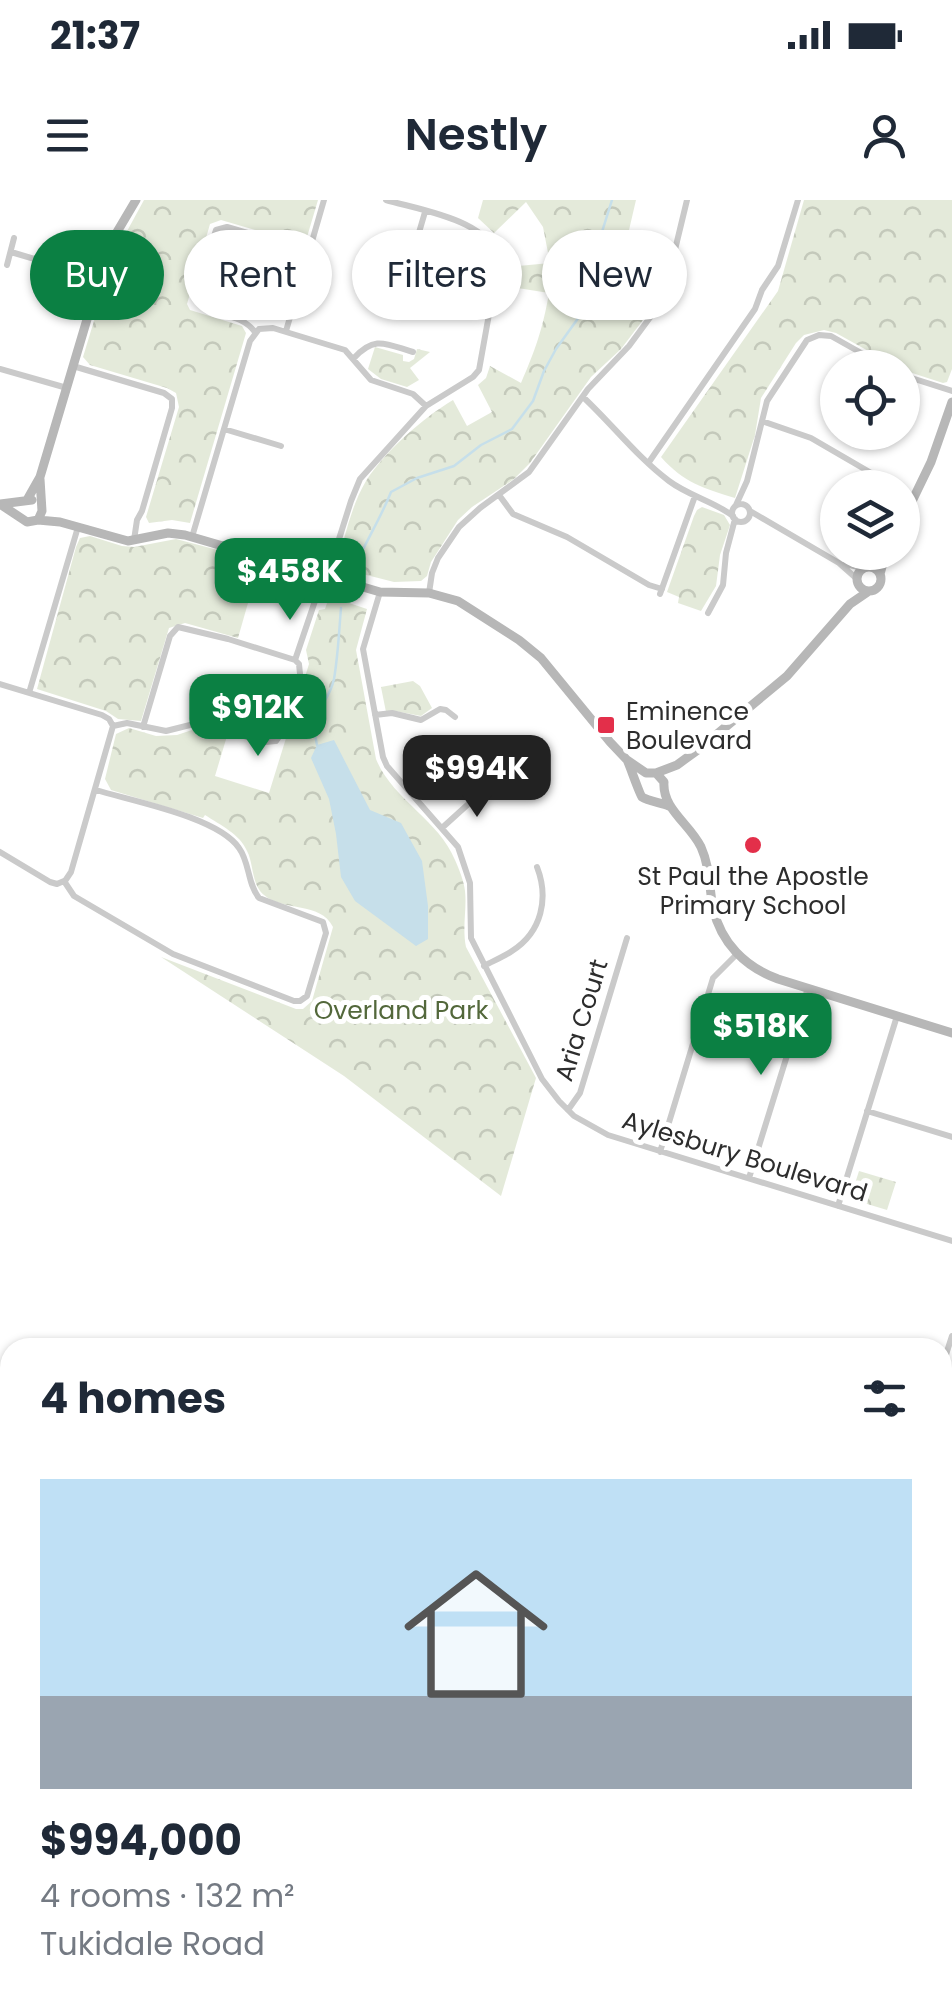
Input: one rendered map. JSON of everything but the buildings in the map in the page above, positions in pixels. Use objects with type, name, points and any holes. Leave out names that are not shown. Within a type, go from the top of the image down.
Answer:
[{"type":"street","points":[[119,230],[136,200]]},
{"type":"street","points":[[315,230],[324,200]]},
{"type":"street","points":[[328,578],[360,479],[426,406],[479,370],[498,258],[495,248],[474,228],[386,200]]},
{"type":"street","points":[[429,594],[438,558],[459,527],[530,472],[595,380],[629,346],[657,308],[687,200]]},
{"type":"street","points":[[649,462],[755,310],[762,290],[778,266],[798,200]]},
{"type":"street","points":[[420,230],[425,212]]},
{"type":"street","points":[[7,265],[14,238]]},
{"type":"street","points":[[11,252],[30,258]]},
{"type":"street","points":[[20,516],[20,506],[40,477],[87,320]]},
{"type":"street","points":[[243,320],[255,332]]},
{"type":"street","points":[[286,332],[289,320]]},
{"type":"street","points":[[192,537],[255,332],[267,327],[340,348],[372,380],[413,394],[426,406]]},
{"type":"street","points":[[731,542],[736,506],[771,392],[802,345],[813,337],[831,336],[856,350]]},
{"type":"street","points":[[354,358],[374,342],[413,352]]},
{"type":"street","points":[[73,366],[156,390],[172,399],[142,511],[146,539]]},
{"type":"street","points":[[0,369],[67,388]]},
{"type":"street","points":[[920,381],[952,391]]},
{"type":"street","points":[[583,397],[667,480],[717,504],[748,508],[820,552]]},
{"type":"street","points":[[920,487],[952,402]]},
{"type":"street","points":[[762,421],[811,438],[867,470]]},
{"type":"street","points":[[224,429],[280,446]]},
{"type":"street","points":[[38,520],[40,477]]},
{"type":"street","points":[[708,613],[722,585],[726,553],[745,521],[746,482]]},
{"type":"street","points":[[499,495],[514,514],[567,537],[661,592],[695,496]]},
{"type":"street","points":[[0,504],[34,500],[60,522]]},
{"type":"street","points":[[0,504],[30,522],[60,522],[134,542],[168,534],[192,537],[380,592],[429,594],[458,600],[532,650],[552,669],[626,760],[638,792],[669,806],[686,824],[700,845],[708,868],[716,918],[737,954],[768,975],[952,1033]]},
{"type":"street","points":[[717,504],[734,517],[766,522]]},
{"type":"street","points":[[134,542],[136,520],[142,511]]},
{"type":"street","points":[[29,693],[78,527]]},
{"type":"street","points":[[846,570],[868,591]]},
{"type":"street","points":[[850,604],[865,570]]},
{"type":"street","points":[[877,570],[880,574]]},
{"type":"street","points":[[637,781],[676,765],[700,749],[787,676],[850,604],[879,584],[881,570]]},
{"type":"street","name":"Aylesbury Boulevard","points":[[380,592],[364,649],[387,766],[458,846],[468,871],[471,938],[542,1079],[568,1110],[608,1135],[952,1241]]},
{"type":"street","points":[[295,660],[316,598]]},
{"type":"street","points":[[113,726],[127,723],[143,727],[166,731],[198,723],[265,742],[276,741],[283,731],[300,674],[299,664],[178,626],[170,636],[143,727]]},
{"type":"street","points":[[0,684],[102,715],[113,726],[71,872],[64,881],[53,883],[0,852]]},
{"type":"street","points":[[375,716],[392,713],[422,720],[440,709],[455,717]]},
{"type":"street","points":[[626,760],[651,773],[664,786],[669,806]]},
{"type":"street","points":[[652,799],[658,797],[676,765]]},
{"type":"street","points":[[443,827],[486,788]]},
{"type":"street","points":[[64,881],[74,896],[173,954],[290,1000],[300,1001],[309,992],[326,933],[323,922],[259,898],[252,889],[238,845],[210,825],[96,790]]},
{"type":"street","points":[[484,966],[519,946],[536,926],[544,893],[537,866]]},
{"type":"street","name":"Aria Court","points":[[568,1110],[580,1093],[628,938]]},
{"type":"street","points":[[660,1152],[714,978],[737,954]]},
{"type":"street","points":[[749,1178],[808,988]]},
{"type":"street","points":[[838,1206],[897,1016]]},
{"type":"street","points":[[867,1111],[952,1137]]},
{"type":"green space","points":[[144,200],[318,200],[309,230],[256,230],[221,220],[210,224],[208,230],[184,230],[184,320],[222,320],[242,326],[246,333],[190,523],[149,523],[146,517],[179,407],[176,393],[90,365],[83,357],[94,320],[164,320],[164,230],[128,230]]},
{"type":"green space","points":[[483,200],[636,200],[629,230],[544,230],[526,202],[497,230],[491,230],[478,218]]},
{"type":"green space","points":[[804,200],[952,200],[952,369],[947,382],[920,376],[920,350],[866,350],[824,330],[804,335],[761,398],[755,435],[735,498],[695,484],[661,457],[778,291]]},
{"type":"green space","points":[[542,264],[542,292],[522,289],[522,266]]},
{"type":"green space","points":[[543,320],[643,320],[621,349],[591,377],[530,463],[458,520],[421,581],[394,582],[337,564],[352,511],[366,481],[383,458],[453,400],[467,426],[492,412],[478,385],[486,378],[490,366],[521,383]]},
{"type":"green space","points":[[375,347],[403,355],[403,361],[409,362],[417,349],[430,352],[410,368],[419,380],[407,387],[381,379],[368,369]]},
{"type":"green space","points":[[702,507],[724,515],[730,525],[720,555],[716,586],[701,611],[678,603],[679,597],[667,592],[694,516]]},
{"type":"green space","points":[[90,536],[134,547],[176,539],[260,561],[238,638],[185,623],[169,628],[141,721],[118,719],[106,711],[37,689],[76,547],[80,538]]},
{"type":"green space","name":"Overland Park","points":[[334,598],[367,609],[356,650],[376,759],[393,786],[448,846],[465,891],[466,947],[536,1078],[501,1196],[344,1076],[161,957],[303,1009],[312,1001],[333,927],[320,913],[281,904],[264,895],[244,845],[223,826],[205,815],[203,818],[111,790],[105,779],[116,734],[129,728],[156,736],[177,735],[198,728],[227,736],[215,776],[269,793],[309,664],[306,650],[319,610],[325,609],[327,603],[323,599]]},
{"type":"green space","points":[[413,681],[432,708],[421,716],[386,712],[381,687]]},
{"type":"green space","points":[[859,1171],[896,1182],[887,1210],[851,1196]]},
{"type":"water","points":[[334,740],[370,810],[401,823],[422,861],[428,939],[416,946],[355,901],[341,877],[329,799],[311,758],[317,745]]},
{"type":"waterway","points":[[353,571],[391,492],[417,478],[454,466],[481,445],[512,429],[533,401],[556,349],[579,317],[612,200]]},
{"type":"waterway","points":[[317,745],[315,723],[334,679],[341,608]]},
{"type":"place","name":"Eminence Boulevard","points":[[606,725]]},
{"type":"place","name":"St Paul the Apostle Primary School","points":[[753,845]]}]
